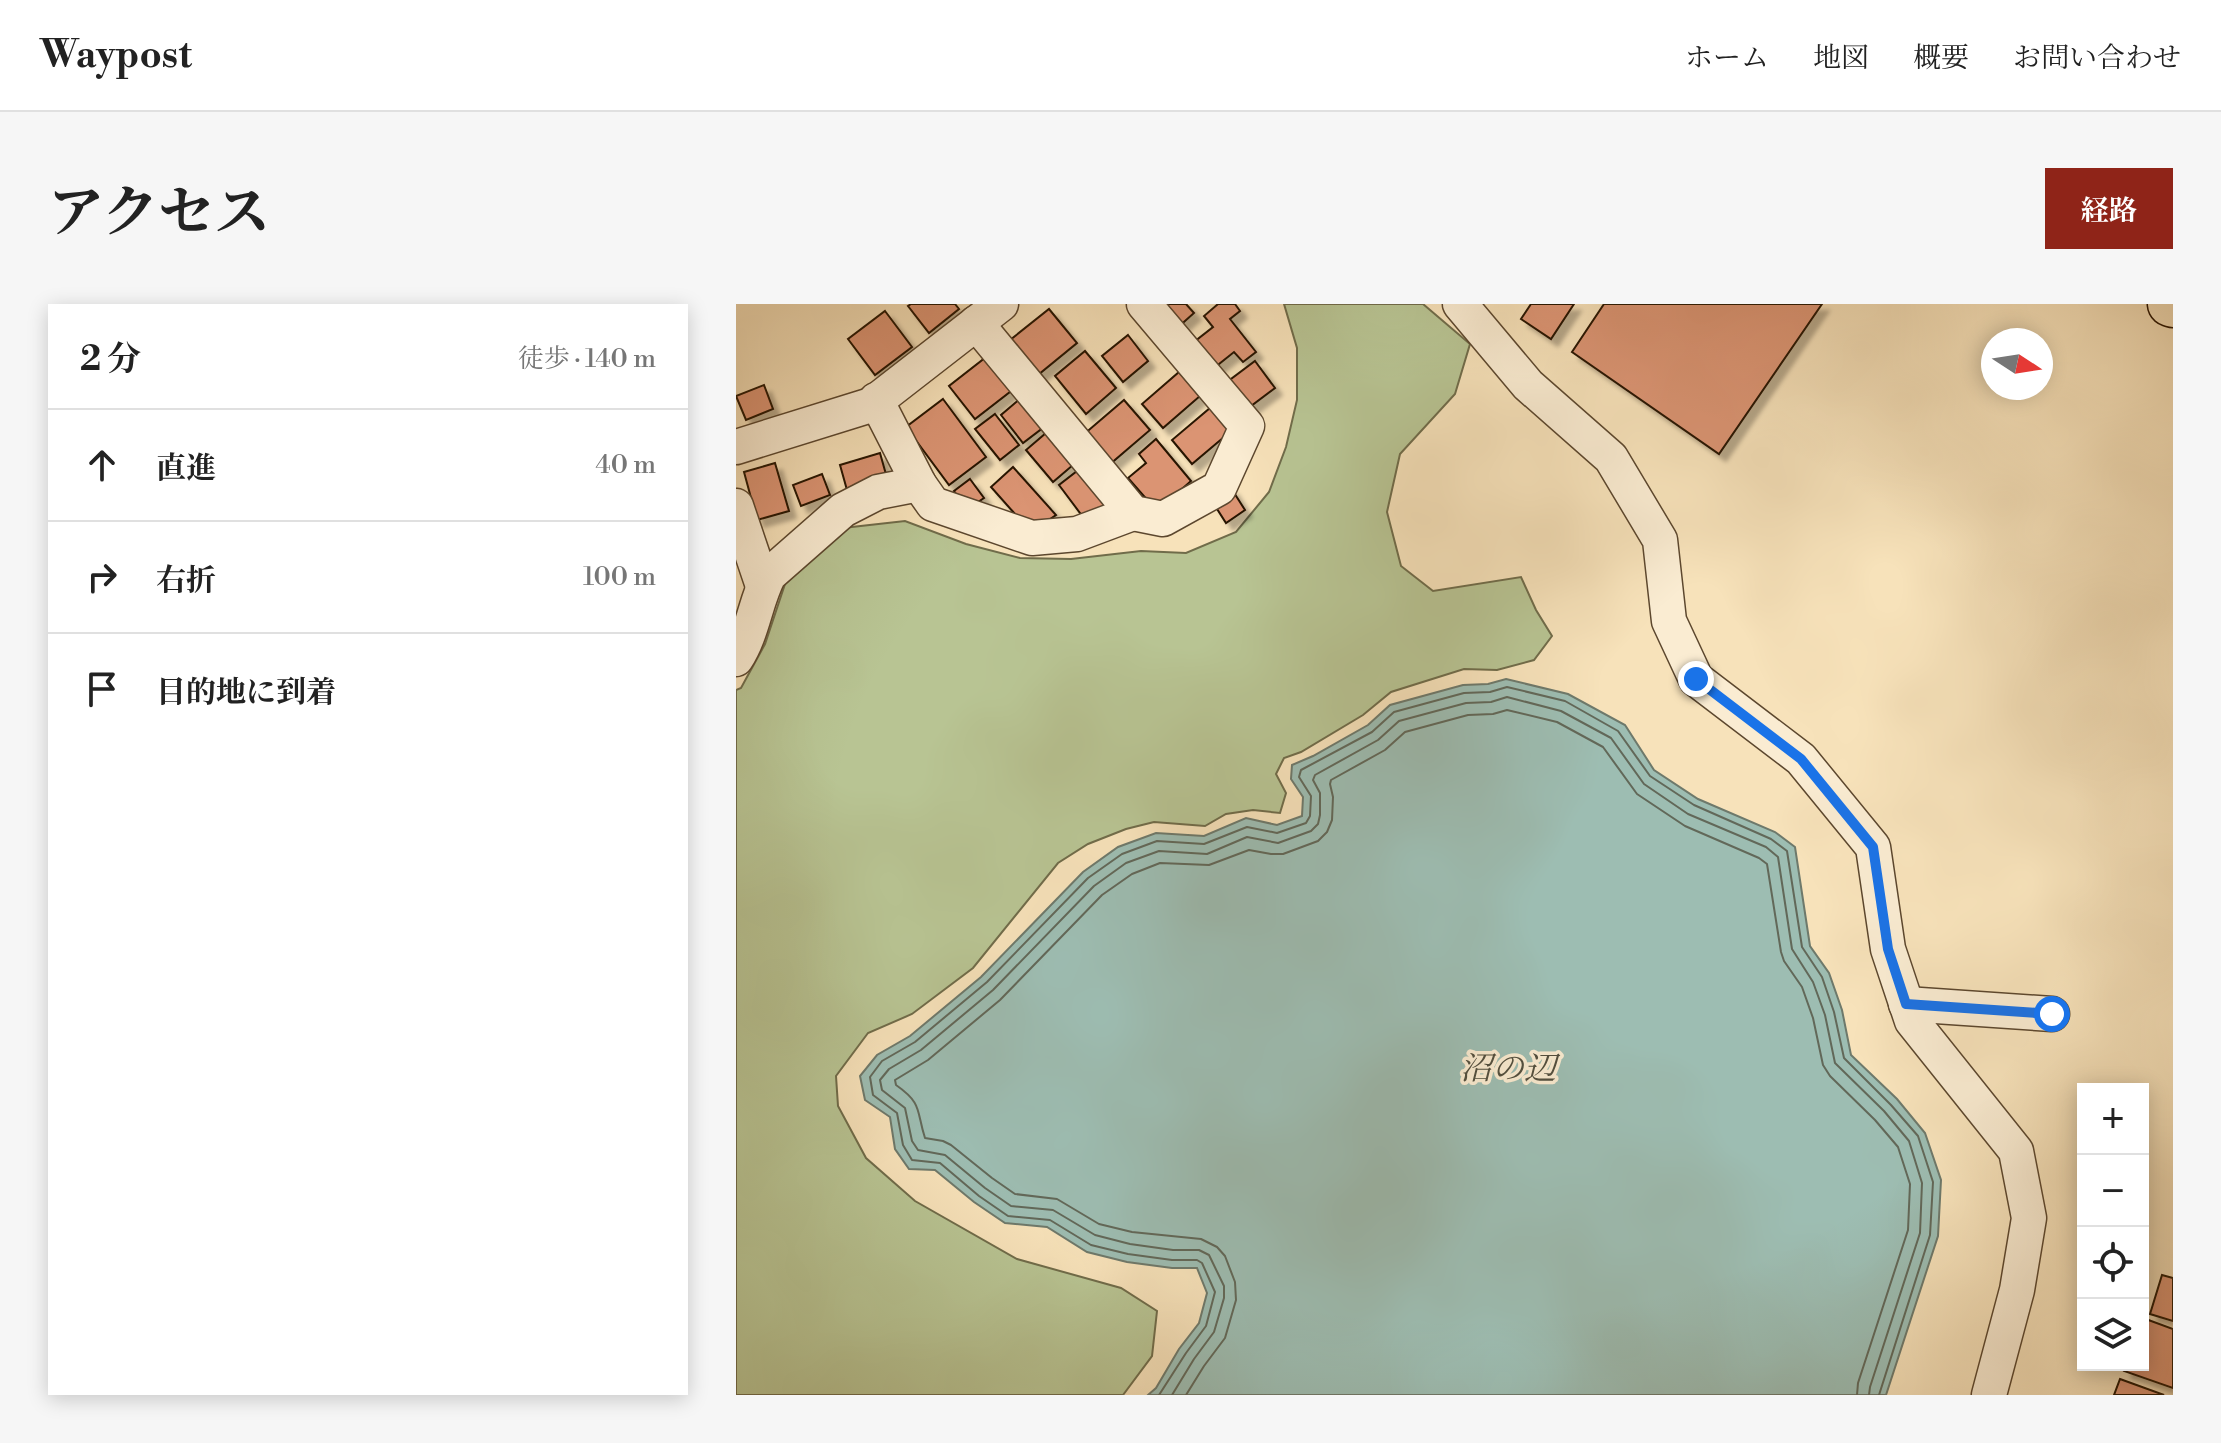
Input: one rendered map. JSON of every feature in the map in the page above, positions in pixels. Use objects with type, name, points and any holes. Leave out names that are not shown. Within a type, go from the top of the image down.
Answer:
[{"type":"street","points":[[876,400],[919,484],[933,504],[1032,538],[1077,534],[1133,513],[1163,519],[1219,488],[1247,426],[1144,304]]},
{"type":"street","points":[[1460,304],[1528,385],[1611,458],[1660,540],[1669,621],[1696,679],[1801,759],[1873,847],[1888,949],[1912,1021],[2016,1151],[2029,1218],[2017,1290],[1989,1395]]},
{"type":"street","points":[[736,447],[871,405],[988,314],[1133,513]]},
{"type":"street","points":[[736,659],[747,642],[769,575],[843,510],[878,492],[919,484]]},
{"type":"street","points":[[736,506],[763,586]]},
{"type":"street","points":[[1906,1004],[2052,1014]]},
{"type":"green space","points":[[1284,304],[1423,304],[1470,344],[1455,394],[1400,454],[1387,512],[1401,566],[1433,591],[1521,577],[1552,636],[1534,660],[1497,670],[1464,669],[1391,692],[1363,715],[1301,752],[1284,758],[1276,774],[1286,793],[1280,813],[1253,810],[1226,814],[1205,826],[1154,822],[1088,844],[1058,863],[973,968],[912,1014],[868,1033],[836,1076],[838,1106],[866,1158],[915,1201],[1017,1259],[1121,1288],[1157,1311],[1152,1356],[1123,1395],[736,1395],[736,690],[741,688],[765,644],[785,584],[843,528],[905,521],[966,544],[1020,558],[1071,559],[1141,551],[1186,553],[1236,532],[1269,492],[1286,447],[1297,400],[1297,348]]},
{"type":"water","name":"沼の辺","points":[[1506,679],[1568,694],[1625,725],[1654,770],[1698,799],[1775,832],[1795,847],[1810,946],[1829,973],[1842,1010],[1851,1055],[1897,1099],[1925,1133],[1941,1180],[1938,1236],[1886,1395],[1148,1395],[1156,1388],[1199,1323],[1207,1293],[1197,1268],[1127,1262],[1087,1252],[1047,1227],[1005,1223],[935,1170],[909,1169],[895,1149],[890,1117],[865,1100],[860,1076],[877,1055],[910,1036],[981,977],[1083,872],[1118,847],[1156,833],[1204,836],[1246,818],[1277,825],[1302,816],[1303,797],[1291,779],[1292,765],[1368,725],[1390,705],[1463,685],[1488,684]]},
{"type":"building","points":[[955,304],[959,309],[929,333],[908,306]]},
{"type":"building","points":[[1165,304],[1186,304],[1194,313],[1176,329]]},
{"type":"building","points":[[1218,304],[1235,304],[1240,311],[1230,319],[1256,352],[1243,362],[1234,352],[1214,368],[1194,342],[1213,327],[1204,316]]},
{"type":"building","points":[[1531,304],[1574,304],[1551,339],[1521,319]]},
{"type":"building","points":[[1604,304],[1822,304],[1719,454],[1572,352]]},
{"type":"building","points":[[1049,309],[1077,343],[1033,379],[1005,344]]},
{"type":"building","points":[[885,311],[912,347],[875,375],[848,339]]},
{"type":"building","points":[[1128,335],[1148,361],[1123,382],[1102,356]]},
{"type":"building","points":[[1085,351],[1116,388],[1086,414],[1055,376]]},
{"type":"building","points":[[990,354],[1015,388],[975,419],[949,386]]},
{"type":"building","points":[[1255,361],[1275,388],[1247,409],[1227,382]]},
{"type":"building","points":[[1179,372],[1200,396],[1163,428],[1142,404]]},
{"type":"building","points":[[764,385],[773,409],[746,420],[736,396]]},
{"type":"building","points":[[1021,398],[1044,427],[1023,443],[1001,415]]},
{"type":"building","points":[[943,399],[986,457],[949,485],[906,427]]},
{"type":"building","points":[[1124,400],[1150,430],[1109,465],[1083,435]]},
{"type":"building","points":[[1210,408],[1230,432],[1192,464],[1172,440]]},
{"type":"building","points":[[995,414],[1019,445],[1000,460],[975,429]]},
{"type":"building","points":[[1046,433],[1073,465],[1053,482],[1026,450]]},
{"type":"building","points":[[1156,439],[1191,481],[1157,511],[1128,478],[1146,463],[1139,454]]},
{"type":"building","points":[[880,453],[887,478],[847,490],[840,465]]},
{"type":"building","points":[[775,463],[789,511],[757,520],[744,472]]},
{"type":"building","points":[[1013,467],[1056,515],[1031,532],[991,487]]},
{"type":"building","points":[[1081,468],[1108,504],[1086,521],[1059,485]]},
{"type":"building","points":[[822,474],[830,495],[801,506],[793,485]]},
{"type":"building","points":[[970,479],[984,498],[966,510],[954,491]]},
{"type":"building","points":[[1231,488],[1245,510],[1226,523],[1212,501]]},
{"type":"building","points":[[2162,1275],[2173,1278],[2173,1321],[2150,1314]]},
{"type":"building","points":[[2149,1320],[2173,1329],[2173,1388],[2124,1371],[2149,1371]]},
{"type":"building","points":[[2120,1379],[2164,1395],[2114,1395]]},
{"type":"route","points":[[1696,679],[1801,759],[1873,847],[1888,949],[1906,1004],[2052,1014]]}]
